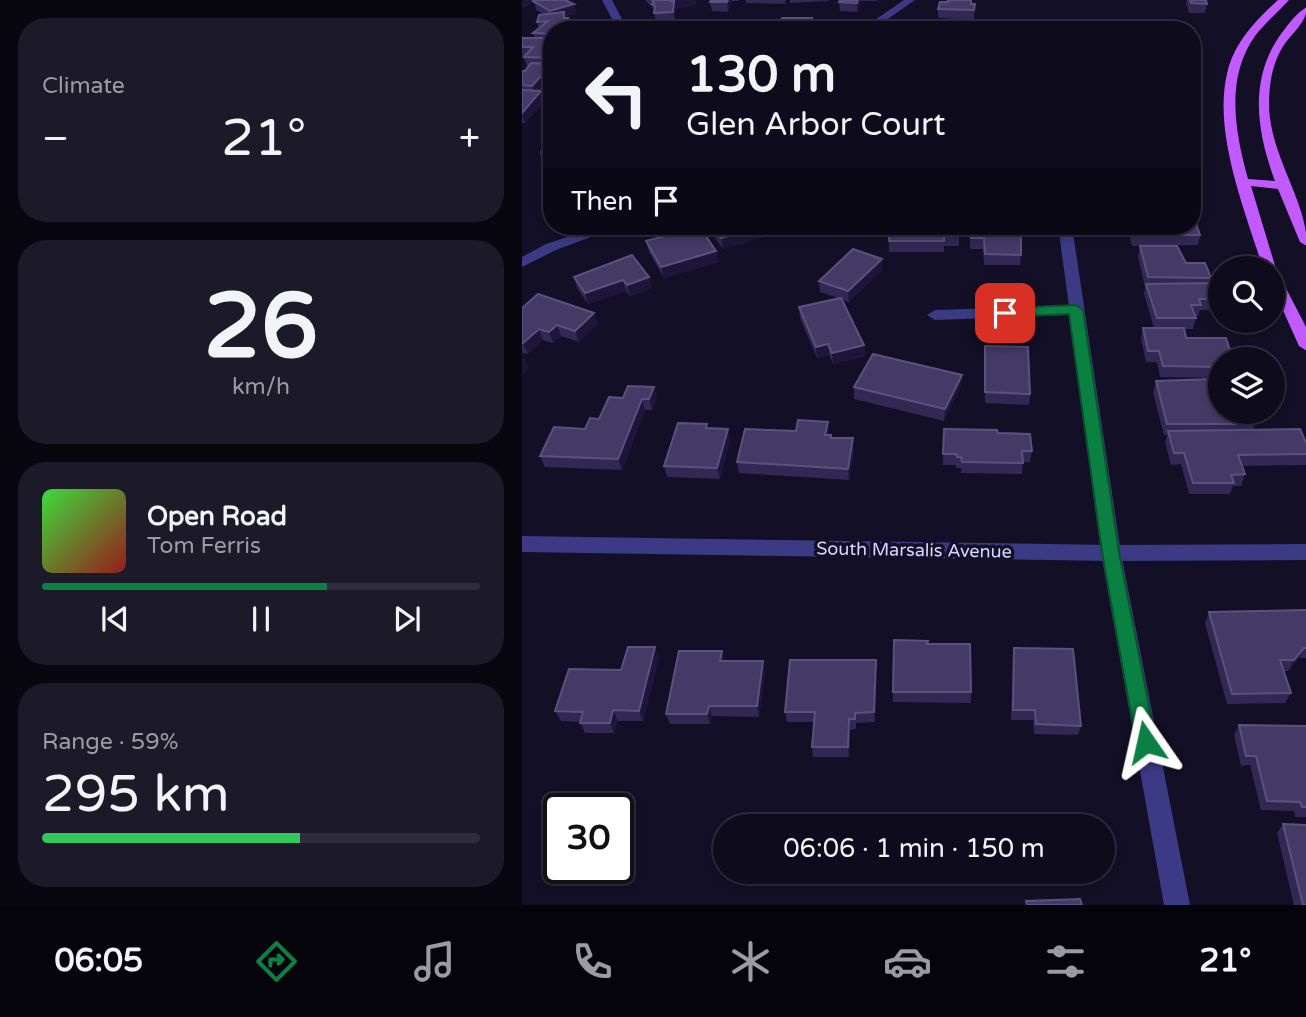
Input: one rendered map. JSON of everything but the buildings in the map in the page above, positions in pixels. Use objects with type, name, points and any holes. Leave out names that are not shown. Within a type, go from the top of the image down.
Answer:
[{"type":"main road","points":[[1266,256],[1236,147],[1230,91],[1239,55],[1258,22],[1284,0]]},
{"type":"main road","points":[[1307,10],[1289,28],[1269,62],[1265,83],[1269,148],[1307,242]]},
{"type":"main road","points":[[1258,22],[1289,28]]},
{"type":"main road","points":[[1244,182],[1283,186]]},
{"type":"main road","points":[[1285,299],[1307,346]]},
{"type":"street","points":[[607,0],[614,8],[618,21]]},
{"type":"street","points":[[878,21],[910,0]]},
{"type":"street","points":[[522,263],[575,235]]},
{"type":"street","points":[[1066,235],[1111,552],[1177,905]]},
{"type":"street","points":[[935,315],[1076,310]]},
{"type":"street","name":"South Marsalis Avenue","points":[[522,544],[1307,552]]},
{"type":"route","points":[[1005,313],[1076,310],[1111,552],[1146,742]]}]
